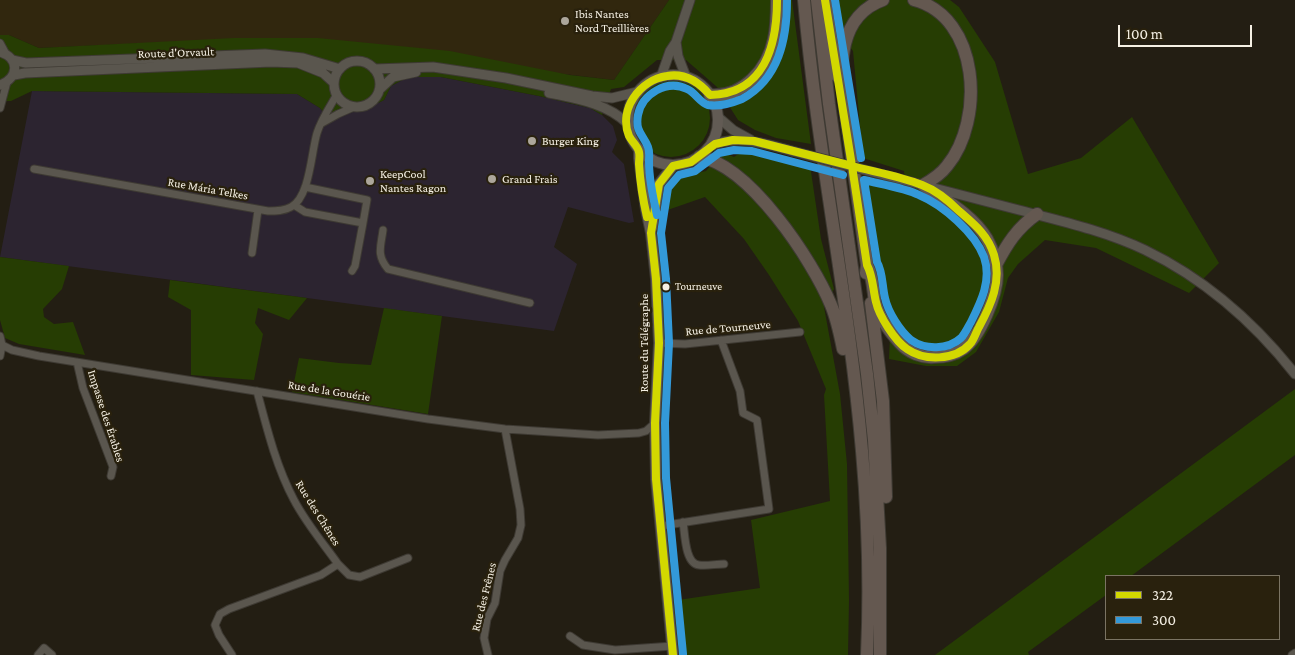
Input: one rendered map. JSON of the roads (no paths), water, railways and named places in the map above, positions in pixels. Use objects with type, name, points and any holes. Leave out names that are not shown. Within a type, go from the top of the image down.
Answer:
[{"type":"highway","points":[[710,96],[726,95],[741,89],[759,71],[769,56],[772,47],[776,27],[777,0]]},
{"type":"highway","points":[[804,0],[822,154],[859,419],[867,541],[867,655]]},
{"type":"highway","points":[[817,0],[829,104],[867,374],[874,440],[881,570],[880,655]]},
{"type":"highway","points":[[825,0],[839,95],[857,194]]},
{"type":"highway","points":[[879,516],[886,501],[883,401],[844,94],[843,57],[848,36],[858,16],[867,8],[883,0]]},
{"type":"highway","points":[[867,265],[870,270],[876,304],[889,329],[908,350],[926,357],[955,354],[970,344],[984,318],[994,295],[997,282],[996,265],[991,247],[980,229],[948,202],[923,185],[948,166],[956,152],[968,120],[972,83],[964,49],[953,29],[935,10],[914,0]]},
{"type":"highway","points":[[699,157],[708,158],[726,167],[756,194],[783,224],[808,259],[837,321],[844,354],[850,407],[859,419]]},
{"type":"highway","points":[[996,265],[1017,230],[1037,214]]},
{"type":"main road","points":[[677,75],[686,77],[696,82],[710,96],[716,107],[718,117],[714,138],[709,147],[699,157],[682,165],[673,166],[653,161],[639,151],[629,136],[627,123],[631,102],[637,92],[650,81],[660,77],[677,75]]},
{"type":"main road","name":"Route du Télégraphe","points":[[639,151],[656,279],[659,343],[656,479],[673,651]]},
{"type":"main road","name":"Route du Télégraphe","points":[[651,234],[659,184],[673,166]]},
{"type":"street","points":[[660,77],[670,51],[676,42],[690,0]]},
{"type":"street","points":[[676,42],[678,56],[686,77]]},
{"type":"street","points":[[0,43],[6,56],[15,67],[7,81],[0,108]]},
{"type":"street","points":[[6,56],[26,63],[265,54],[303,58],[340,69]]},
{"type":"street","name":"Route d'Orvault","points":[[7,81],[25,73],[271,62],[298,63],[322,73],[334,83]]},
{"type":"street","points":[[320,125],[354,107],[365,106],[376,97],[380,82],[374,69],[368,64],[353,62],[340,69],[337,73],[334,83],[336,96],[343,103],[354,107]]},
{"type":"street","points":[[374,69],[433,67],[506,78],[592,96],[612,98],[637,92]]},
{"type":"street","points":[[379,90],[393,77],[411,72],[447,72],[592,103],[611,110],[627,123]]},
{"type":"street","points":[[336,96],[320,125],[305,186],[298,202],[294,205],[305,212],[363,223]]},
{"type":"street","points":[[718,117],[733,130],[754,141]]},
{"type":"street","points":[[709,147],[733,140],[754,141],[1037,214],[1109,235],[1144,250],[1178,268],[1216,293],[1256,329],[1295,374]]},
{"type":"street","name":"Rue Mária Telkes","points":[[34,169],[258,210],[281,211],[294,205]]},
{"type":"street","points":[[305,186],[367,200],[355,266],[352,271]]},
{"type":"street","points":[[252,253],[258,210]]},
{"type":"street","points":[[383,230],[379,254],[382,263],[388,269],[530,303]]},
{"type":"street","name":"Rue de Tourneuve","points":[[659,343],[685,344],[800,332]]},
{"type":"street","points":[[0,336],[0,356]]},
{"type":"street","points":[[661,526],[769,509],[757,420],[743,413],[740,391],[721,340]]},
{"type":"street","name":"Rue de la Gouérie","points":[[1,345],[12,350],[77,362],[428,419],[505,429],[598,435],[639,433],[646,431],[656,423]]},
{"type":"street","name":"Impasse des Érables","points":[[77,362],[83,388],[113,468],[111,476]]},
{"type":"street","name":"Rue des Chênes","points":[[232,655],[218,635],[215,624],[220,614],[229,608],[321,575],[338,564],[295,502],[281,473],[270,442],[257,391]]},
{"type":"street","name":"Rue des Frênes","points":[[488,655],[484,638],[487,620],[494,603],[500,571],[518,538],[521,524],[520,509],[505,429]]},
{"type":"street","points":[[683,522],[689,557],[692,562],[697,565],[724,564]]},
{"type":"street","points":[[338,564],[349,575],[360,577],[408,558]]},
{"type":"street","points":[[570,636],[583,645],[615,650],[673,651]]},
{"type":"street","points":[[38,655],[44,648],[52,655]]},
{"type":"place","name":"Ibis Nantes Nord Treillières","points":[[565,21]]},
{"type":"place","name":"Burger King","points":[[532,141]]},
{"type":"place","name":"Grand Frais","points":[[492,179]]},
{"type":"place","name":"KeepCool Nantes Ragon","points":[[370,181]]},
{"type":"place","name":"Tourneuve","points":[[666,287]]}]
